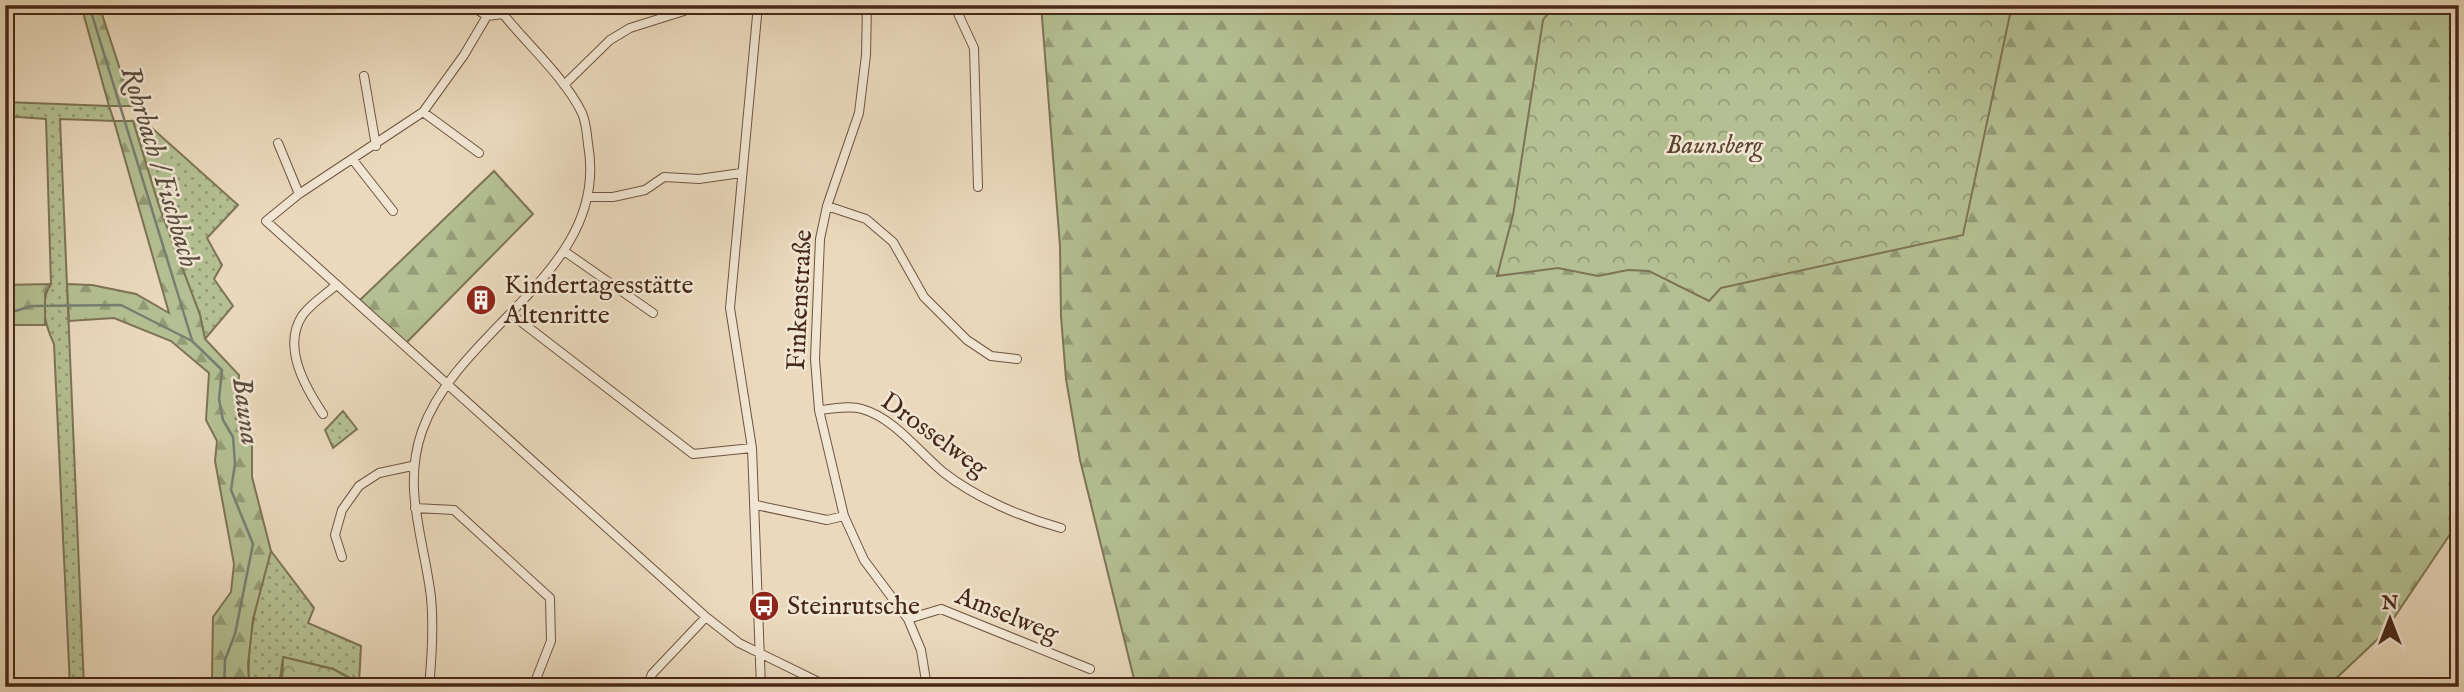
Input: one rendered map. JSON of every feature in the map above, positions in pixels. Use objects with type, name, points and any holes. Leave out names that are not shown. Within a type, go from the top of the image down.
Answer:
[{"type":"street","points":[[470,5],[487,16]]},
{"type":"street","points":[[758,5],[730,308],[752,448],[761,687]]},
{"type":"street","points":[[868,8],[883,5]]},
{"type":"street","points":[[954,5],[974,48],[978,187]]},
{"type":"street","name":"Finkenstraße","points":[[868,8],[859,113],[827,206],[820,239],[815,359],[819,410],[844,516],[864,560],[908,619],[921,650],[927,682]]},
{"type":"street","points":[[429,687],[434,631],[415,508],[412,466],[422,429],[444,385],[511,314],[564,251],[580,223],[590,197],[591,156],[583,115],[564,85],[503,10],[487,16],[464,55],[423,112],[299,194],[266,222],[444,385],[706,617],[739,643],[829,687]]},
{"type":"street","points":[[564,85],[610,40],[631,28],[684,12]]},
{"type":"street","points":[[364,76],[376,145]]},
{"type":"street","points":[[423,112],[479,153]]},
{"type":"street","points":[[278,143],[299,194]]},
{"type":"street","points":[[353,160],[393,211]]},
{"type":"street","points":[[590,197],[613,197],[645,190],[664,177],[699,179],[741,173]]},
{"type":"street","points":[[827,206],[866,219],[893,242],[924,298],[967,341],[991,356],[1017,359]]},
{"type":"street","points":[[564,251],[653,313]]},
{"type":"street","points":[[323,414],[310,394],[296,357],[295,339],[304,313],[335,286]]},
{"type":"street","points":[[511,314],[693,454],[752,448]]},
{"type":"street","name":"Drosselweg","points":[[819,410],[860,408],[881,417],[945,473],[979,495],[1033,520],[1061,528]]},
{"type":"street","points":[[342,556],[335,535],[342,510],[359,486],[379,473],[412,466]]},
{"type":"street","points":[[756,505],[827,520],[844,516]]},
{"type":"street","points":[[415,508],[454,510],[550,598],[551,641],[533,687]]},
{"type":"street","name":"Amselweg","points":[[908,619],[941,609],[1090,670]]},
{"type":"street","points":[[647,687],[652,674],[706,617]]},
{"type":"green space","points":[[81,5],[99,5],[132,106],[109,106]]},
{"type":"green space","points":[[1041,5],[2459,5],[2459,521],[2383,634],[2327,687],[1136,687],[1080,460],[1066,379],[1061,316],[1060,246]]},
{"type":"green space","name":"Baunsberg","points":[[1555,5],[2012,5],[1963,235],[1721,288],[1709,301],[1649,271],[1628,270],[1598,276],[1558,268],[1497,276],[1513,215],[1543,20]]},
{"type":"green space","points":[[5,102],[109,106],[114,121],[60,119],[84,687],[70,687],[54,344],[44,306],[51,284],[46,119],[5,116]]},
{"type":"green space","points":[[114,121],[133,121],[159,206],[200,315],[205,339],[239,375],[236,419],[252,442],[252,477],[271,551],[253,619],[248,664],[249,687],[215,687],[212,678],[213,617],[231,592],[234,564],[215,461],[217,441],[206,420],[209,373],[171,341],[114,318],[69,321],[67,284],[92,285],[136,294],[169,313]]},
{"type":"green space","points":[[133,121],[152,128],[238,205],[207,238],[222,265],[214,279],[233,306],[205,339],[200,315],[158,204]]},
{"type":"green space","points":[[494,171],[533,214],[406,343],[360,300]]},
{"type":"green space","points":[[51,284],[45,293],[45,325],[5,325],[5,285]]},
{"type":"green space","points":[[343,411],[357,429],[333,448],[325,430]]},
{"type":"green space","points":[[271,551],[314,608],[308,623],[361,646],[359,683],[333,669],[283,657],[280,680],[282,687],[249,687],[249,652],[254,618]]},
{"type":"green space","points":[[283,657],[333,669],[359,683],[353,687],[282,687]]},
{"type":"waterway","name":"Rohrbach / Fischbach","points":[[89,5],[192,340]]},
{"type":"waterway","name":"Bauna","points":[[5,314],[32,306],[121,305],[192,341],[222,370],[219,399],[223,420],[233,437],[235,464],[231,490],[253,544],[235,634],[225,660],[224,687]]},
{"type":"place","name":"Kindertagesstätte Altenritte","points":[[481,300]]},
{"type":"place","name":"Steinrutsche","points":[[764,606]]}]
